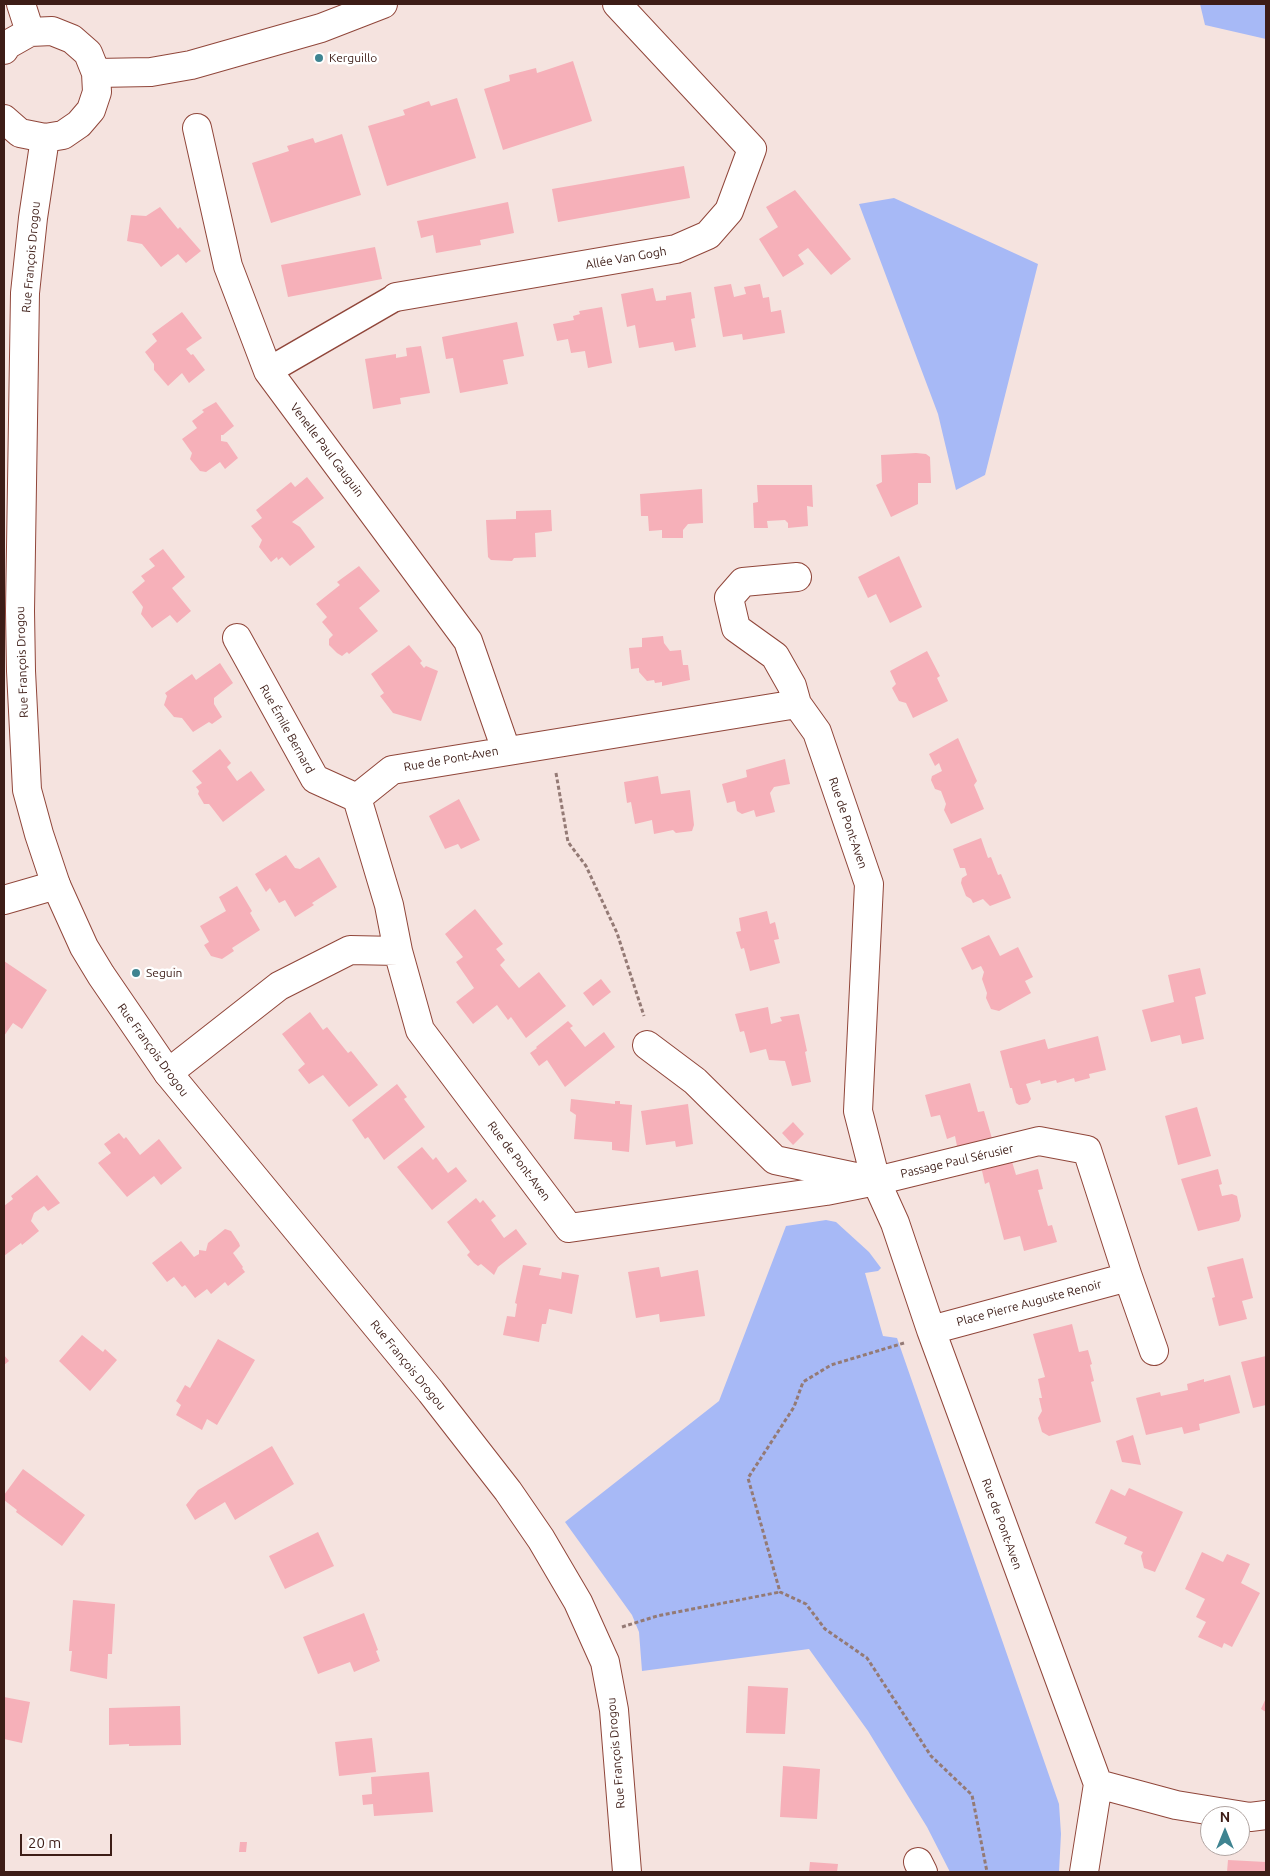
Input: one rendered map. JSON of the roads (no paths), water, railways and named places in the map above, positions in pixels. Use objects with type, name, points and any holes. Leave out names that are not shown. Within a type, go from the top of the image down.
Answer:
[{"type":"street","points":[[21,4],[30,32]]},
{"type":"street","points":[[96,72],[151,72],[191,65],[321,28],[383,4]]},
{"type":"street","name":"Allée Van Gogh","points":[[268,371],[396,297],[676,249],[708,235],[729,211],[752,149],[617,4]]},
{"type":"street","points":[[4,50],[7,45],[30,32],[52,31],[72,39],[88,53],[96,72],[97,92],[91,110],[79,124],[63,135],[44,138],[20,133],[4,119]]},
{"type":"street","name":"Venelle Paul Gauguin","points":[[197,128],[228,266],[268,371],[468,641],[506,750]]},
{"type":"street","name":"Rue François Drogou","points":[[44,138],[25,292],[20,611],[27,790],[56,885],[84,946],[101,975],[168,1074],[431,1392],[542,1539],[578,1602],[605,1662],[614,1710],[627,1872]]},
{"type":"street","points":[[798,577],[743,582],[729,598],[736,628],[774,656],[792,686],[798,704]]},
{"type":"street","name":"Rue Émile Bernard","points":[[237,638],[314,779],[357,798]]},
{"type":"street","name":"Rue de Pont-Aven","points":[[876,1181],[826,1191],[569,1228],[420,1030],[398,951],[389,905],[357,798],[392,770],[798,704],[817,732],[869,884],[858,1110],[876,1181],[895,1223],[932,1333],[1098,1784],[1084,1872]]},
{"type":"street","points":[[4,900],[56,885]]},
{"type":"street","points":[[168,1074],[279,986],[350,950],[398,951]]},
{"type":"street","points":[[650,1048],[695,1081],[775,1160],[876,1181]]},
{"type":"street","name":"Passage Paul Sérusier","points":[[876,1181],[1039,1141],[1087,1150],[1128,1277]]},
{"type":"street","points":[[1128,1277],[1154,1351]]},
{"type":"street","name":"Place Pierre Auguste Renoir","points":[[932,1333],[1128,1277]]},
{"type":"street","points":[[1098,1784],[1176,1805],[1250,1817],[1266,1815]]},
{"type":"place","name":"Kerguillo","points":[[319,58]]},
{"type":"place","name":"Seguin","points":[[136,973]]}]
